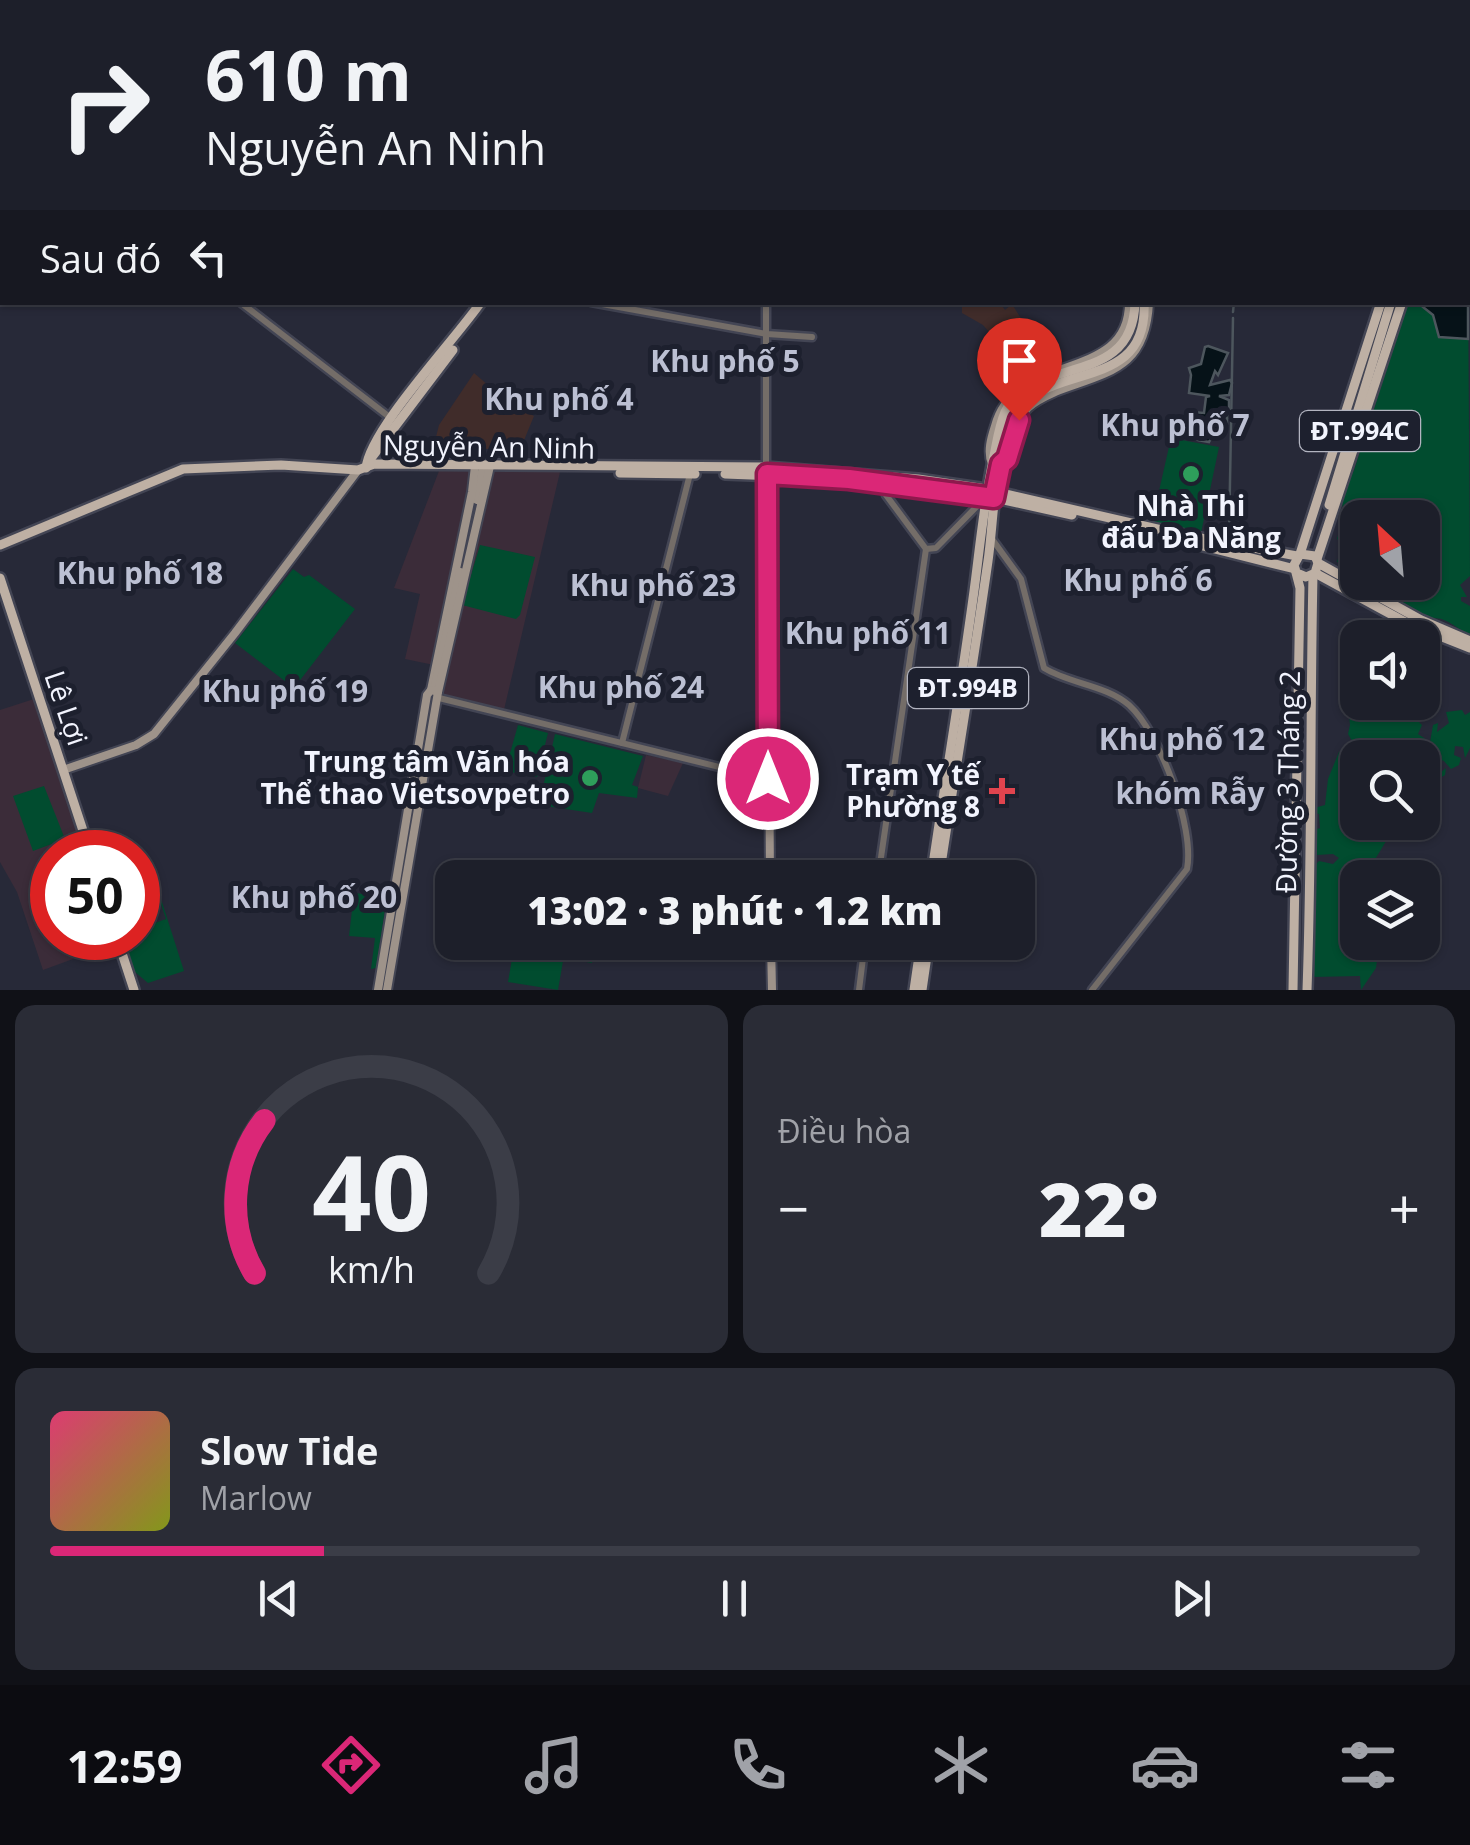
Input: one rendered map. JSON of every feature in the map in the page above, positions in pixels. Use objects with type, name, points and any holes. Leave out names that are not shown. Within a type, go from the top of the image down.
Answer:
[{"type":"main road","points":[[63,770],[136,745],[154,734],[365,466],[366,458],[483,305]]},
{"type":"main road","name":"ĐT.994B","points":[[941,860],[982,528],[1002,422],[1010,404],[1029,387],[1095,364],[1117,350],[1132,325],[1132,305]]},
{"type":"main road","name":"ĐT.994B","points":[[996,464],[1018,409],[1037,393],[1098,372],[1122,359],[1140,331],[1145,305]]},
{"type":"main road","name":"Đường 3 Tháng 2","points":[[1300,990],[1307,565],[1385,305]]},
{"type":"main road","name":"Đường 3 Tháng 2","points":[[1300,990],[1312,848],[1307,565],[1401,305]]},
{"type":"main road","name":"Nguyễn An Ninh","points":[[0,544],[42,530],[164,474],[188,468],[374,464],[690,474],[767,471]]},
{"type":"main road","points":[[478,493],[482,468]]},
{"type":"main road","points":[[378,990],[388,956],[434,695],[482,468]]},
{"type":"main road","name":"Nguyễn An Ninh","points":[[482,468],[767,471],[990,494],[1307,565],[1413,620]]},
{"type":"main road","points":[[767,471],[770,860]]},
{"type":"main road","name":"ĐT.994B","points":[[933,860],[988,559],[990,494]]},
{"type":"main road","name":"Lê Lợi","points":[[0,578],[83,830]]},
{"type":"main road","name":"Nguyễn An Ninh","points":[[1440,630],[1470,640]]},
{"type":"main road","name":"Nguyễn An Ninh","points":[[1440,633],[1470,648]]},
{"type":"main road","points":[[387,990],[388,956]]},
{"type":"main road","points":[[124,960],[134,990]]},
{"type":"main road","points":[[771,960],[772,990]]},
{"type":"main road","points":[[922,960],[922,990]]},
{"type":"main road","points":[[914,990],[923,960]]},
{"type":"street","points":[[244,305],[394,420]]},
{"type":"street","points":[[607,305],[767,334],[812,337]]},
{"type":"street","points":[[766,305],[767,471]]},
{"type":"street","points":[[622,743],[690,474]]},
{"type":"street","points":[[881,860],[926,549],[886,496],[886,481]]},
{"type":"street","points":[[926,549],[936,548],[990,494]]},
{"type":"street","points":[[962,524],[975,523],[982,528]]},
{"type":"street","points":[[991,538],[1021,579],[1044,668],[1120,700],[1144,724],[1169,770],[1186,841],[1188,862],[1184,875],[1092,990]]},
{"type":"street","points":[[988,559],[996,554],[1004,556]]},
{"type":"street","points":[[434,695],[768,779]]},
{"type":"street","points":[[859,990],[863,960]]},
{"type":"shaded area","points":[[962,305],[1001,305],[1005,310],[1013,305],[1020,317],[1050,340],[1064,364],[1028,376],[983,325],[962,313]]},
{"type":"shaded area","points":[[1420,305],[1468,305],[1468,339],[1439,337],[1433,315]]},
{"type":"shaded area","points":[[1208,346],[1228,353],[1210,385],[1230,380],[1232,383],[1229,395],[1219,396],[1229,400],[1229,418],[1209,414],[1227,419],[1227,424],[1215,431],[1209,442],[1198,440],[1188,430],[1192,412],[1204,413],[1206,397],[1210,396],[1189,393],[1189,368],[1201,364]]},
{"type":"shaded area","points":[[474,373],[503,398],[534,416],[520,450],[458,448],[456,452],[432,453],[439,425]]},
{"type":"shaded area","points":[[439,471],[560,472],[503,714],[439,698],[434,665],[405,659],[420,594],[394,588]]},
{"type":"shaded area","points":[[34,699],[78,830],[30,830],[30,931],[17,892],[0,862],[0,710]]},
{"type":"shaded area","points":[[646,755],[683,763],[668,796],[638,788]]},
{"type":"shaded area","points":[[40,960],[70,960],[43,970]]},
{"type":"green space","points":[[1405,305],[1468,305],[1470,576],[1460,585],[1467,597],[1461,597],[1461,601],[1470,606],[1470,635],[1444,620],[1429,620],[1391,600],[1440,600],[1440,500],[1342,500]]},
{"type":"green space","points":[[1171,438],[1219,447],[1201,533],[1152,522]]},
{"type":"green space","points":[[480,545],[535,557],[516,619],[462,605]]},
{"type":"green space","points":[[293,569],[304,577],[309,575],[355,609],[294,688],[235,643]]},
{"type":"green space","points":[[1446,712],[1470,712],[1470,748],[1465,758],[1463,747],[1455,746],[1454,755],[1461,758],[1459,765],[1451,769],[1443,760],[1440,763],[1440,740],[1430,740],[1433,725],[1438,723],[1437,732],[1449,723]]},
{"type":"green space","points":[[1350,720],[1417,720],[1422,725],[1418,734],[1427,740],[1351,740]]},
{"type":"green space","name":"Trung tâm Văn hóa Thể thao Vietsovpetro","points":[[518,725],[548,733],[537,777],[505,771]]},
{"type":"green space","name":"Trung tâm Văn hóa Thể thao Vietsovpetro","points":[[555,734],[643,756],[632,785],[638,787],[637,798],[599,793],[592,813],[539,805]]},
{"type":"green space","points":[[1339,752],[1340,840],[1387,840],[1375,860],[1340,860],[1340,960],[1377,960],[1361,990],[1360,976],[1311,977],[1315,865],[1319,861],[1333,864],[1339,858],[1333,854],[1317,855],[1314,830],[1320,828],[1319,814],[1314,813],[1314,808],[1325,805],[1328,779]]},
{"type":"green space","points":[[44,786],[61,830],[30,830],[30,843],[13,796]]},
{"type":"green space","points":[[381,889],[388,890],[376,968],[371,969],[375,938],[349,936],[354,893],[380,896]]},
{"type":"green space","points":[[160,899],[184,971],[148,983],[135,972],[130,960],[160,960],[160,921],[166,919]]},
{"type":"green space","points":[[512,960],[563,961],[558,990],[508,982]]},
{"type":"waterway","points":[[1233,312],[1234,305]]},
{"type":"waterway","points":[[1229,537],[1233,318]]},
{"type":"place","name":"Nhà Thi đấu Đa Năng","points":[[1191,474]]},
{"type":"place","name":"Trung tâm Văn hóa Thể thao Vietsovpetro","points":[[590,778]]},
{"type":"place","name":"Trạm Y tế Phường 8","points":[[1002,791]]},
{"type":"district","name":"Khu phố 5","points":[[725,362]]},
{"type":"district","name":"Khu phố 4","points":[[559,400]]},
{"type":"district","name":"Khu phố 7","points":[[1175,426]]},
{"type":"district","name":"Khu phố 18","points":[[140,574]]},
{"type":"district","name":"Khu phố 6","points":[[1138,581]]},
{"type":"district","name":"Khu phố 23","points":[[653,586]]},
{"type":"district","name":"Khu phố 11","points":[[868,634]]},
{"type":"district","name":"Khu phố 24","points":[[621,688]]},
{"type":"district","name":"Khu phố 19","points":[[285,692]]},
{"type":"district","name":"Khu phố 12","points":[[1182,740]]},
{"type":"district","name":"khóm Rẫy","points":[[1190,794]]},
{"type":"district","name":"Khu phố 20","points":[[314,898]]},
{"type":"route","points":[[768,779],[767,474],[849,479],[994,498],[1001,464],[1007,459],[1019,420]]}]
